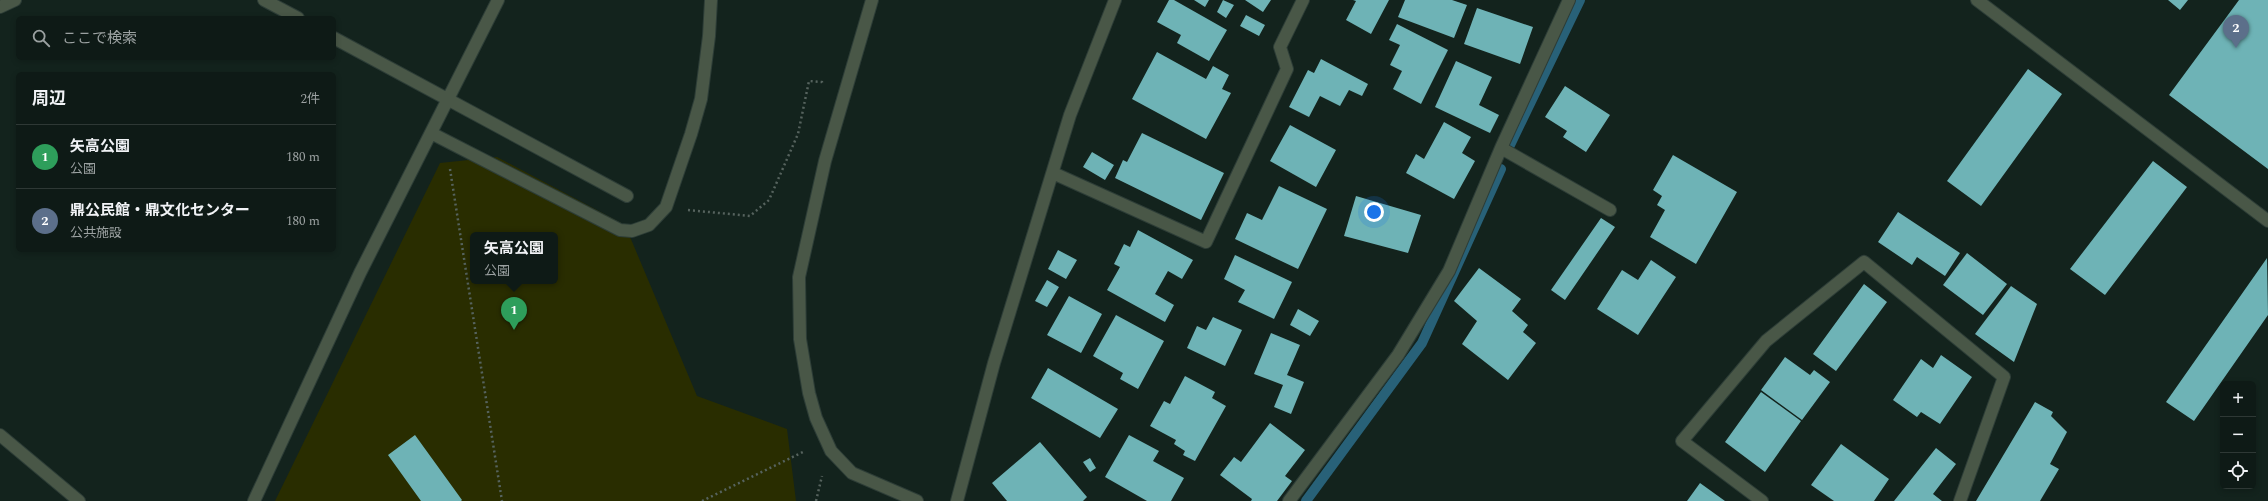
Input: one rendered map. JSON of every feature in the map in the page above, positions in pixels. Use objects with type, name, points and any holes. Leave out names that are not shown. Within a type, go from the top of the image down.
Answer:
[{"type":"street","points":[[0,7],[15,0]]},
{"type":"street","points":[[264,0],[294,16]]},
{"type":"street","points":[[254,501],[360,273],[498,0]]},
{"type":"street","points":[[431,134],[446,140],[620,230],[632,232],[649,225],[666,207],[691,134],[700,99],[710,36],[711,0]]},
{"type":"street","points":[[872,0],[825,161],[799,277],[800,339],[809,393],[826,442],[831,451],[852,473],[917,501]]},
{"type":"street","points":[[957,501],[994,363],[1070,115],[1115,0]]},
{"type":"street","points":[[1053,173],[1206,242],[1287,68],[1280,47],[1303,0]]},
{"type":"street","points":[[1289,501],[1398,355],[1449,271],[1501,148],[1569,0]]},
{"type":"street","points":[[1977,0],[2268,221]]},
{"type":"street","points":[[336,39],[627,196]]},
{"type":"street","points":[[1501,148],[1610,210]]},
{"type":"street","points":[[1762,501],[1682,441],[1766,341],[1864,262],[2004,377],[1960,501]]},
{"type":"street","points":[[0,435],[79,501]]},
{"type":"path","points":[[666,207],[750,216],[769,200],[772,194],[798,134],[809,81],[822,82],[824,88]]},
{"type":"path","points":[[446,140],[502,501]]},
{"type":"path","points":[[702,501],[826,442]]},
{"type":"green space","points":[[497,157],[625,225],[697,396],[787,429],[796,501],[275,501],[440,163]]},
{"type":"building","points":[[1169,0],[1174,0],[1227,30],[1209,61],[1177,43],[1181,35],[1157,22]]},
{"type":"building","points":[[1194,0],[1209,0],[1205,7]]},
{"type":"building","points":[[1223,0],[1234,5],[1226,18],[1217,12]]},
{"type":"building","points":[[1245,0],[1271,0],[1263,12]]},
{"type":"building","points":[[1353,0],[1389,0],[1371,34],[1346,20],[1356,1]]},
{"type":"building","points":[[1405,0],[1452,0],[1467,5],[1454,38],[1398,17]]},
{"type":"building","points":[[2168,0],[2188,0],[2180,10]]},
{"type":"building","points":[[2239,0],[2268,0],[2268,169],[2169,95]]},
{"type":"building","points":[[1477,8],[1533,27],[1520,64],[1464,44]]},
{"type":"building","points":[[1246,15],[1265,25],[1259,36],[1240,26]]},
{"type":"building","points":[[1397,24],[1448,50],[1421,104],[1393,89],[1402,71],[1390,65],[1400,45],[1389,40]]},
{"type":"building","points":[[1157,52],[1206,79],[1213,66],[1229,75],[1222,89],[1231,93],[1206,139],[1132,99]]},
{"type":"building","points":[[1321,59],[1368,84],[1362,96],[1349,90],[1340,106],[1320,96],[1309,117],[1289,107],[1308,70],[1314,73]]},
{"type":"building","points":[[1456,61],[1492,77],[1479,105],[1499,115],[1490,133],[1435,107]]},
{"type":"building","points":[[2028,69],[2062,94],[1981,206],[1947,181]]},
{"type":"building","points":[[1565,86],[1610,115],[1586,152],[1563,137],[1567,131],[1545,117]]},
{"type":"building","points":[[1444,122],[1471,137],[1462,153],[1475,161],[1454,199],[1406,173],[1416,154],[1424,159]]},
{"type":"building","points":[[1290,125],[1336,150],[1316,187],[1270,161]]},
{"type":"building","points":[[1142,133],[1224,173],[1201,220],[1115,178],[1123,160],[1127,162]]},
{"type":"building","points":[[1092,152],[1114,165],[1105,180],[1083,167]]},
{"type":"building","points":[[1673,155],[1737,192],[1696,264],[1650,237],[1665,210],[1657,205],[1662,196],[1653,190]]},
{"type":"building","points":[[2153,161],[2187,187],[2105,295],[2070,269]]},
{"type":"building","points":[[1279,186],[1327,209],[1298,269],[1235,239],[1247,213],[1262,220]]},
{"type":"building","points":[[1356,196],[1421,215],[1408,253],[1344,236]]},
{"type":"building","points":[[1898,212],[1960,253],[1945,276],[1917,257],[1912,265],[1878,242]]},
{"type":"building","points":[[1601,218],[1615,227],[1565,300],[1551,290]]},
{"type":"building","points":[[1138,230],[1193,260],[1182,279],[1168,271],[1155,294],[1174,305],[1165,322],[1107,290],[1120,267],[1114,264],[1124,244],[1130,247]]},
{"type":"building","points":[[1058,250],[1077,260],[1066,279],[1048,269]]},
{"type":"building","points":[[1967,253],[2007,284],[1983,315],[1943,285]]},
{"type":"building","points":[[1235,255],[1292,282],[1274,319],[1238,302],[1245,290],[1224,279]]},
{"type":"building","points":[[2267,258],[2268,315],[2222,381],[2220,381],[2220,384],[2194,421],[2166,402]]},
{"type":"building","points":[[1651,260],[1676,277],[1638,335],[1597,309],[1622,270],[1638,280]]},
{"type":"building","points":[[1479,268],[1521,299],[1512,311],[1528,325],[1523,332],[1536,343],[1508,380],[1462,344],[1477,321],[1454,301]]},
{"type":"building","points":[[1047,280],[1059,287],[1047,307],[1035,301]]},
{"type":"building","points":[[1864,284],[1887,302],[1836,371],[1813,354]]},
{"type":"building","points":[[2011,286],[2037,304],[2014,362],[1975,334]]},
{"type":"building","points":[[1069,296],[1102,314],[1081,353],[1047,335]]},
{"type":"building","points":[[1298,309],[1319,321],[1310,336],[1290,325]]},
{"type":"building","points":[[1116,315],[1164,341],[1138,389],[1120,379],[1123,373],[1093,356]]},
{"type":"building","points":[[1213,317],[1242,330],[1225,366],[1187,348],[1197,326],[1206,330]]},
{"type":"building","points":[[1271,333],[1300,345],[1287,375],[1304,382],[1291,414],[1274,407],[1283,385],[1254,374]]},
{"type":"building","points":[[1941,355],[1972,377],[1940,424],[1921,412],[1917,417],[1893,400],[1921,359],[1933,368]]},
{"type":"building","points":[[1785,357],[1810,375],[1814,370],[1830,382],[1802,420],[1761,390]]},
{"type":"building","points":[[1048,368],[1118,409],[1100,438],[1031,398]]},
{"type":"building","points":[[1185,376],[1215,392],[1212,398],[1226,406],[1195,461],[1183,455],[1185,451],[1174,444],[1176,440],[1150,426],[1164,401],[1170,404]]},
{"type":"building","points":[[1761,392],[1801,421],[1765,472],[1725,442]]},
{"type":"building","points":[[2035,402],[2053,412],[2051,416],[2067,432],[2050,464],[2059,469],[2040,501],[1976,501]]},
{"type":"building","points":[[1270,423],[1305,450],[1285,476],[1292,481],[1277,501],[1251,501],[1252,499],[1220,475],[1234,457],[1241,462]]},
{"type":"building","points":[[415,435],[462,500],[461,501],[421,501],[388,455]]},
{"type":"building","points":[[1129,435],[1159,451],[1153,461],[1184,478],[1171,501],[1147,501],[1105,477]]},
{"type":"building","points":[[1040,442],[1087,497],[1083,501],[1007,501],[992,483]]},
{"type":"building","points":[[1841,444],[1889,479],[1874,501],[1834,501],[1811,485]]},
{"type":"building","points":[[1936,448],[1956,464],[1933,494],[1942,501],[1894,501]]},
{"type":"building","points":[[1090,458],[1096,468],[1090,472],[1083,462]]},
{"type":"building","points":[[1700,483],[1725,501],[1687,501]]},
{"type":"waterway","points":[[1510,145],[1580,0]]},
{"type":"waterway","points":[[1306,501],[1422,343],[1501,169]]},
{"type":"place","name":"鼎公民館・鼎文化センター","points":[[2236,48]]},
{"type":"place","name":"矢高公園","points":[[514,330]]}]
